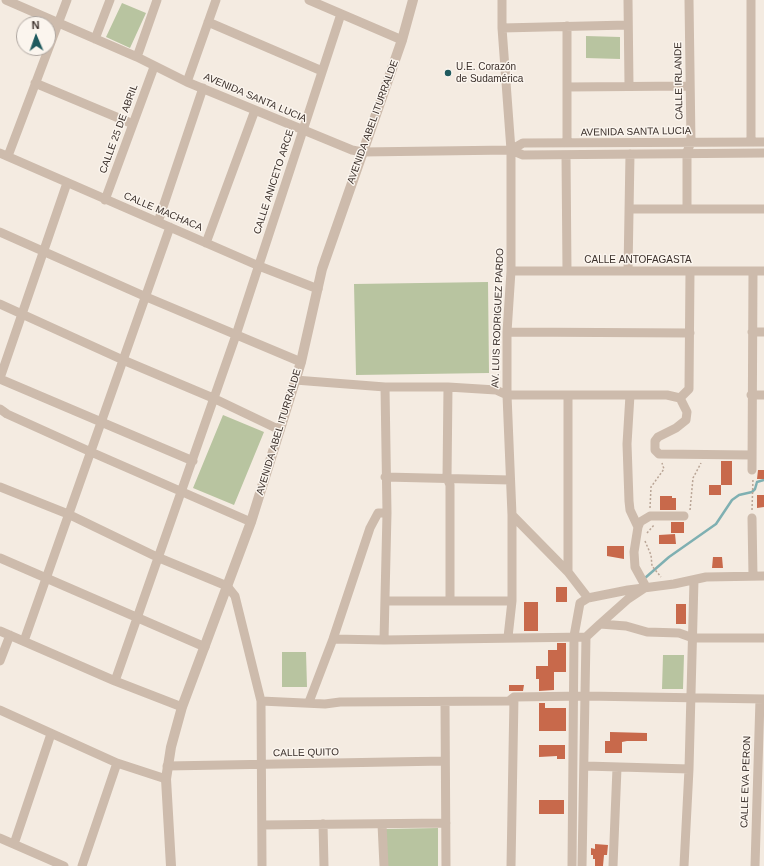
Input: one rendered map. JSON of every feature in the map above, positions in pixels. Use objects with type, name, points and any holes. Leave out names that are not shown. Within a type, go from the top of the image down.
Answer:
[{"type":"street","name":"AVENIDA SANTA LUCIA","points":[[6,0],[137,57],[187,82],[302,130],[362,152],[511,150],[523,155],[764,152]]},
{"type":"street","points":[[4,154],[35,83],[67,0]]},
{"type":"street","points":[[95,39],[110,0]]},
{"type":"street","points":[[137,57],[157,0]]},
{"type":"street","points":[[187,82],[216,0]]},
{"type":"street","points":[[309,0],[402,40]]},
{"type":"street","name":"AVENIDA ABEL ITURRALDE","points":[[172,866],[166,779],[167,766],[182,707],[251,522],[296,380],[322,269],[402,40],[413,0]]},
{"type":"street","name":"AV. LUIS RODRIGUEZ PARDO","points":[[502,0],[502,28],[511,150],[511,271],[507,332],[507,395],[512,515],[512,601],[508,637]]},
{"type":"street","points":[[628,0],[628,85]]},
{"type":"street","name":"CALLE IRLANDE","points":[[687,208],[687,152],[691,142],[689,0]]},
{"type":"street","points":[[751,0],[751,142]]},
{"type":"street","name":"CALLE ANICETO ARCE","points":[[115,681],[157,557],[193,461],[213,398],[236,335],[341,14]]},
{"type":"street","points":[[208,22],[322,71]]},
{"type":"street","points":[[502,28],[628,25]]},
{"type":"street","points":[[566,143],[567,26]]},
{"type":"street","name":"CALLE 25 DE ABRIL","points":[[105,200],[154,66]]},
{"type":"street","points":[[35,83],[133,124]]},
{"type":"street","points":[[567,87],[628,85],[690,86]]},
{"type":"street","points":[[158,222],[203,88]]},
{"type":"street","points":[[206,243],[255,110]]},
{"type":"street","name":"AVENIDA SANTA LUCIA","points":[[511,150],[523,143],[764,142]]},
{"type":"street","name":"CALLE MACHACA","points":[[4,154],[105,200],[259,266],[318,289]]},
{"type":"street","points":[[566,154],[568,271]]},
{"type":"street","points":[[628,271],[630,154]]},
{"type":"street","points":[[67,183],[0,379],[193,461]]},
{"type":"street","points":[[629,209],[764,209]]},
{"type":"street","points":[[24,641],[144,296],[170,227]]},
{"type":"street","points":[[0,232],[144,296],[301,362]]},
{"type":"street","name":"CALLE ANTOFAGASTA","points":[[511,271],[764,271]]},
{"type":"street","points":[[680,398],[689,389],[690,271]]},
{"type":"street","points":[[752,470],[751,395],[753,271]]},
{"type":"street","points":[[0,304],[123,360],[213,398],[280,430]]},
{"type":"street","points":[[507,332],[690,333]]},
{"type":"street","points":[[752,332],[764,332]]},
{"type":"street","points":[[296,380],[385,387],[448,387],[496,390],[507,395],[667,395],[680,398]]},
{"type":"street","points":[[384,640],[387,513],[385,477],[385,387]]},
{"type":"street","points":[[448,387],[447,478],[450,485],[450,600]]},
{"type":"street","points":[[568,395],[568,572]]},
{"type":"street","points":[[630,395],[627,444],[628,490],[630,510],[638,527]]},
{"type":"street","points":[[751,395],[764,395]]},
{"type":"street","points":[[680,398],[687,412],[686,420],[676,428],[658,437],[655,441],[655,450],[659,454],[751,455]]},
{"type":"street","points":[[0,409],[7,414],[91,452],[251,522]]},
{"type":"street","points":[[385,477],[510,480]]},
{"type":"street","points":[[0,487],[68,514],[157,557],[227,586],[235,596],[261,701],[262,866]]},
{"type":"street","points":[[309,702],[333,639],[370,528],[378,513],[387,513]]},
{"type":"street","points":[[512,515],[568,572],[588,598]]},
{"type":"street","points":[[646,587],[637,572],[634,560],[640,522],[646,517],[684,516]]},
{"type":"street","points":[[752,518],[753,576]]},
{"type":"street","points":[[0,558],[205,647]]},
{"type":"street","points":[[572,866],[574,636],[580,603],[588,598],[706,577],[764,576]]},
{"type":"street","points":[[684,866],[692,698],[694,580]]},
{"type":"street","points":[[582,866],[585,766],[586,637],[628,599],[646,587]]},
{"type":"street","points":[[385,601],[512,601]]},
{"type":"street","points":[[600,624],[626,626],[647,632],[679,633],[693,638],[764,638]]},
{"type":"street","points":[[0,631],[115,681],[182,707]]},
{"type":"street","points":[[0,661],[10,635]]},
{"type":"street","points":[[333,639],[384,640],[586,637]]},
{"type":"street","points":[[261,701],[309,702],[325,704],[340,702],[509,701],[514,697],[585,696],[762,699]]},
{"type":"street","points":[[511,866],[514,697]]},
{"type":"street","name":"CALLE EVA PERON","points":[[754,866],[760,847],[762,699]]},
{"type":"street","points":[[445,702],[446,866]]},
{"type":"street","points":[[0,710],[117,763],[166,779]]},
{"type":"street","points":[[14,844],[51,734]]},
{"type":"street","name":"CALLE QUITO","points":[[167,766],[445,761]]},
{"type":"street","points":[[82,866],[117,763]]},
{"type":"street","points":[[585,766],[689,769]]},
{"type":"street","points":[[613,866],[617,768]]},
{"type":"street","points":[[262,825],[446,823]]},
{"type":"street","points":[[324,824],[324,866]]},
{"type":"street","points":[[382,824],[384,866]]},
{"type":"street","points":[[0,838],[64,866]]},
{"type":"path","points":[[646,517],[651,502],[652,487],[664,470],[662,463],[665,454]]},
{"type":"path","points":[[684,516],[690,510],[693,478],[700,464],[708,455]]},
{"type":"path","points":[[752,470],[752,518]]},
{"type":"path","points":[[644,536],[657,523]]},
{"type":"path","points":[[644,539],[651,555],[652,566],[658,573]]},
{"type":"green space","points":[[122,3],[146,13],[130,48],[106,37]]},
{"type":"green space","points":[[586,36],[620,37],[620,59],[586,58]]},
{"type":"green space","points":[[488,282],[489,373],[356,375],[354,284]]},
{"type":"green space","points":[[223,415],[264,432],[234,505],[193,488]]},
{"type":"green space","points":[[282,652],[306,652],[307,687],[282,687]]},
{"type":"green space","points":[[663,655],[684,655],[683,689],[662,689]]},
{"type":"green space","points":[[438,828],[438,866],[385,866],[385,829]]},
{"type":"building","points":[[721,461],[732,461],[732,485],[721,485]]},
{"type":"building","points":[[758,470],[764,470],[764,479],[757,479]]},
{"type":"building","points":[[709,485],[721,485],[721,495],[709,495]]},
{"type":"building","points":[[757,495],[764,495],[764,507],[757,508]]},
{"type":"building","points":[[660,496],[672,496],[672,498],[676,498],[676,510],[660,510]]},
{"type":"building","points":[[671,522],[684,522],[684,533],[671,533]]},
{"type":"building","points":[[675,534],[676,544],[659,544],[659,535]]},
{"type":"building","points":[[607,546],[624,546],[624,559],[607,556]]},
{"type":"building","points":[[713,557],[722,557],[723,568],[712,568]]},
{"type":"building","points":[[556,587],[567,587],[567,602],[556,602]]},
{"type":"building","points":[[524,602],[538,602],[538,631],[524,631]]},
{"type":"building","points":[[676,604],[686,604],[686,624],[676,624]]},
{"type":"building","points":[[557,643],[566,643],[566,672],[554,672],[554,690],[539,691],[539,679],[536,679],[536,666],[548,666],[548,650],[557,650]]},
{"type":"building","points":[[509,685],[524,685],[523,691],[509,691]]},
{"type":"building","points":[[539,703],[545,703],[545,708],[566,708],[566,731],[539,731]]},
{"type":"building","points":[[610,732],[647,733],[647,741],[622,742],[622,753],[605,753],[605,741],[610,741]]},
{"type":"building","points":[[539,745],[565,745],[565,759],[557,759],[557,756],[539,757]]},
{"type":"building","points":[[539,800],[564,800],[564,814],[539,814]]},
{"type":"building","points":[[595,844],[608,845],[607,855],[604,855],[603,866],[595,866],[595,859],[593,859],[593,855],[591,855],[591,848],[595,849]]},
{"type":"waterway","points":[[645,578],[669,557],[716,524],[732,500],[739,495],[752,492],[755,489],[757,482],[764,480]]},
{"type":"place","name":"U.E. Corazón de Sudamérica","points":[[448,73]]}]
